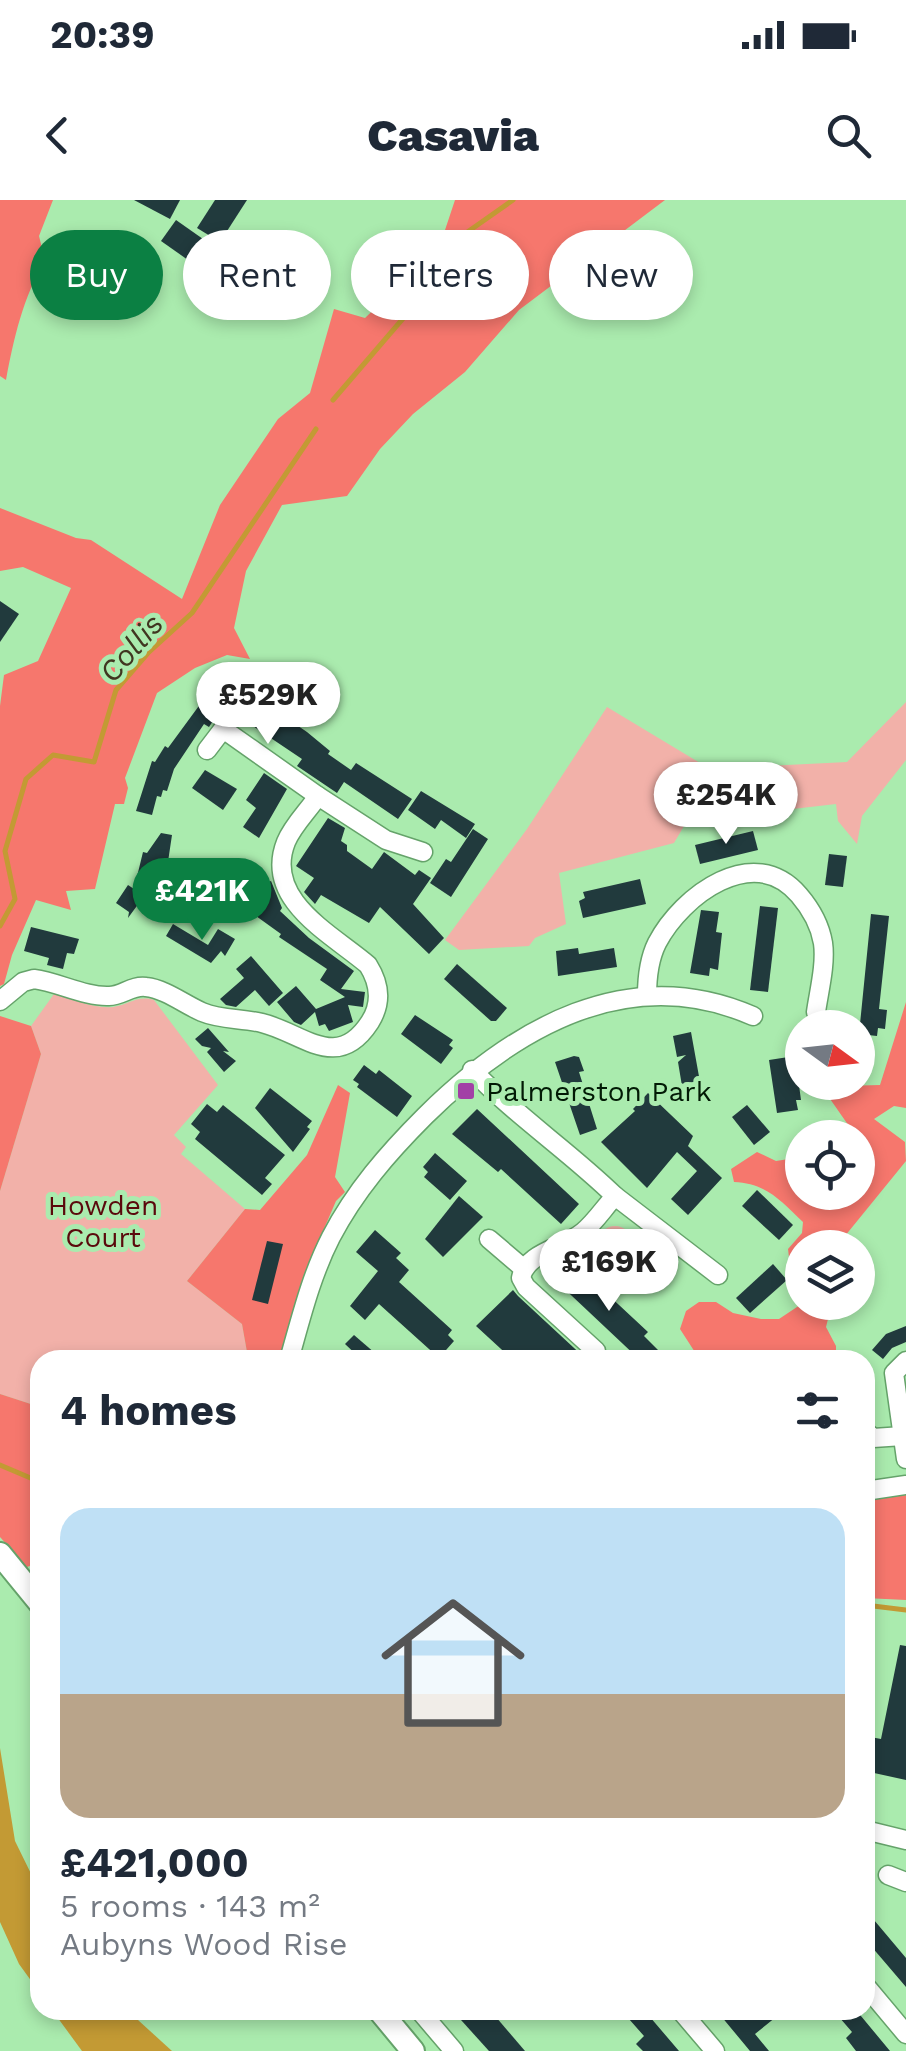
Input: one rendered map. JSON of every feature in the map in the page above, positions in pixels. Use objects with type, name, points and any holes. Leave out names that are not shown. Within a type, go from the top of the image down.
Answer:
[{"type":"main road","points":[[0,1554],[30,1591]]},
{"type":"main road","points":[[396,2020],[413,2051]]},
{"type":"street","points":[[208,750],[236,709]]},
{"type":"street","points":[[223,729],[386,840],[423,852]]},
{"type":"street","points":[[0,1002],[23,982],[34,979],[111,996],[131,988],[149,987],[216,1018],[260,1022],[324,1048],[354,1041],[376,1011],[378,988],[374,975],[368,965],[299,909],[283,877],[286,844],[318,796]]},
{"type":"street","points":[[648,996],[651,957],[677,914],[725,878],[760,872],[795,890],[820,928],[824,948],[816,1010]]},
{"type":"street","points":[[292,1350],[319,1265],[357,1194],[404,1137],[472,1070],[516,1040],[584,1009],[648,996],[702,999],[753,1016]]},
{"type":"street","points":[[472,1070],[615,1196],[718,1274]]},
{"type":"street","points":[[595,1350],[526,1286],[523,1268],[530,1260],[578,1237],[615,1196]]},
{"type":"street","points":[[490,1239],[523,1268]]},
{"type":"street","points":[[906,1361],[894,1373],[906,1458]]},
{"type":"street","points":[[875,1438],[902,1436]]},
{"type":"street","points":[[875,1489],[906,1485]]},
{"type":"street","points":[[875,1832],[906,1840]]},
{"type":"street","points":[[875,1997],[906,2034]]},
{"type":"street","points":[[428,2020],[454,2051]]},
{"type":"street","points":[[689,2020],[715,2051]]},
{"type":"green space","points":[[906,702],[906,760],[862,816],[857,844],[838,821],[836,804],[687,821],[674,843],[559,873],[566,924],[535,938],[529,946],[459,950],[445,940],[527,829],[607,707],[710,769],[847,762]]},
{"type":"green space","name":"Howden Court","points":[[54,994],[106,1007],[154,1000],[218,1085],[174,1135],[186,1147],[181,1154],[245,1209],[187,1281],[242,1324],[247,1350],[30,1350],[30,1404],[0,1394],[0,1191],[41,1054],[31,1026]]},
{"type":"green space","points":[[615,1226],[627,1231],[632,1243],[627,1255],[615,1260],[603,1255],[598,1243],[603,1231]]},
{"type":"shaded area","points":[[0,200],[53,200],[41,230],[30,230],[30,292],[6,380],[0,376]]},
{"type":"shaded area","points":[[455,200],[665,200],[625,230],[549,230],[549,287],[529,302],[529,230],[445,230]]},
{"type":"shaded area","points":[[334,309],[351,314],[351,320],[510,320],[465,372],[413,414],[380,449],[347,496],[282,505],[246,571],[234,628],[250,659],[227,655],[195,668],[157,693],[125,778],[128,788],[124,804],[115,804],[95,889],[66,891],[71,910],[36,900],[0,986],[0,706],[4,675],[38,661],[71,588],[23,567],[0,571],[0,508],[76,538],[91,540],[182,599],[220,505],[278,419],[310,393]]},
{"type":"shaded area","points":[[906,1002],[906,1108],[894,1106],[874,1119],[905,1142],[906,1161],[875,1199],[875,1120],[845,1120],[831,1100],[875,1100],[875,1085],[880,1085]]},
{"type":"shaded area","points":[[0,1016],[31,1026],[41,1054],[0,1191]]},
{"type":"shaded area","points":[[338,1085],[350,1093],[335,1177],[345,1192],[336,1201],[302,1280],[285,1350],[247,1350],[242,1324],[187,1281],[245,1209],[260,1210],[307,1155]]},
{"type":"shaded area","points":[[757,1152],[776,1161],[785,1160],[785,1205],[764,1190],[734,1182],[731,1169]]},
{"type":"shaded area","points":[[790,1210],[866,1210],[850,1230],[802,1230],[803,1222]]},
{"type":"shaded area","points":[[699,1302],[716,1302],[733,1313],[761,1319],[785,1315],[785,1320],[828,1320],[826,1327],[836,1350],[694,1350],[680,1329],[686,1311]]},
{"type":"shaded area","points":[[0,1394],[30,1404],[30,1566],[0,1537]]},
{"type":"shaded area","points":[[906,1495],[906,1600],[875,1598],[875,1500]]},
{"type":"shaded area","points":[[0,1748],[15,1841],[30,1872],[30,1979],[0,1922]]},
{"type":"shaded area","points":[[59,2020],[138,2020],[172,2051],[82,2051]]},
{"type":"building","points":[[134,200],[180,200],[170,219]]},
{"type":"building","points":[[215,200],[247,200],[228,230],[197,228]]},
{"type":"building","points":[[176,220],[190,230],[183,230],[183,256],[163,242]]},
{"type":"building","points":[[0,601],[19,614],[0,642]]},
{"type":"building","points":[[226,669],[242,682],[250,670],[272,685],[261,701],[307,732],[351,770],[356,763],[412,799],[398,819],[344,782],[337,793],[297,766],[302,759],[244,720],[247,704],[236,697],[226,701],[209,727],[204,724],[174,769],[167,791],[157,796],[152,815],[136,811],[152,761],[165,746],[168,748]]},
{"type":"building","points":[[205,770],[237,789],[223,810],[192,788]]},
{"type":"building","points":[[264,773],[287,789],[259,838],[243,827],[256,808],[246,800]]},
{"type":"building","points":[[421,791],[475,824],[466,838],[441,820],[435,829],[408,810]]},
{"type":"building","points":[[328,818],[345,828],[341,841],[347,845],[347,851],[372,869],[384,852],[415,875],[419,870],[431,878],[413,904],[444,938],[429,954],[380,907],[369,923],[321,895],[315,904],[304,892],[314,878],[296,866]]},
{"type":"building","points":[[473,829],[488,839],[451,897],[430,883],[446,859],[451,862]]},
{"type":"building","points":[[753,831],[758,850],[700,864],[695,845]]},
{"type":"building","points":[[161,833],[172,835],[166,875],[160,890],[150,888],[128,918],[129,912],[116,903],[128,885],[134,889],[143,852],[147,853]]},
{"type":"building","points":[[829,854],[847,856],[843,887],[825,885]]},
{"type":"building","points":[[640,879],[646,904],[583,918],[579,901],[585,898],[583,892]]},
{"type":"building","points":[[271,881],[280,911],[354,971],[341,989],[365,992],[363,1007],[348,1005],[353,1022],[329,1031],[325,1024],[319,1026],[315,1012],[301,1025],[277,1002],[296,986],[316,1009],[345,997],[320,980],[327,969],[279,937],[281,934],[256,916],[264,905],[258,886]]},
{"type":"building","points":[[760,906],[778,908],[768,992],[750,990]]},
{"type":"building","points":[[701,910],[719,912],[716,932],[722,933],[718,970],[710,968],[709,976],[690,973]]},
{"type":"building","points":[[871,914],[889,916],[879,1009],[887,1010],[885,1029],[878,1028],[877,1036],[875,1010],[861,1010]]},
{"type":"building","points":[[173,924],[208,945],[218,929],[235,939],[225,956],[221,951],[211,963],[166,936]]},
{"type":"building","points":[[31,927],[79,939],[74,954],[67,953],[63,969],[47,965],[49,958],[24,951]]},
{"type":"building","points":[[578,948],[579,954],[614,948],[617,967],[558,976],[556,951]]},
{"type":"building","points":[[251,956],[283,993],[269,1006],[255,990],[236,1007],[226,1005],[220,999],[244,978],[236,969]]},
{"type":"building","points":[[457,964],[507,1008],[496,1021],[491,1021],[444,979]]},
{"type":"building","points":[[415,1015],[453,1040],[449,1045],[453,1048],[441,1064],[401,1034]]},
{"type":"building","points":[[208,1028],[229,1052],[223,1051],[236,1061],[224,1072],[207,1052],[211,1048],[195,1039]]},
{"type":"building","points":[[691,1032],[700,1082],[682,1086],[678,1062],[686,1055],[677,1057],[673,1036]]},
{"type":"building","points":[[579,1057],[584,1071],[579,1072],[597,1129],[580,1135],[555,1062]]},
{"type":"building","points":[[785,1058],[785,1100],[796,1100],[798,1110],[777,1113],[769,1060]]},
{"type":"building","points":[[364,1065],[376,1074],[379,1070],[412,1096],[397,1117],[357,1087],[359,1084],[353,1080]]},
{"type":"building","points":[[270,1088],[312,1121],[293,1152],[255,1108]]},
{"type":"building","points":[[648,1093],[693,1136],[688,1146],[722,1178],[688,1215],[671,1199],[697,1171],[677,1152],[647,1188],[601,1142],[635,1111]]},
{"type":"building","points":[[207,1104],[217,1112],[223,1105],[285,1155],[265,1178],[272,1184],[262,1195],[195,1139],[200,1132],[191,1124]]},
{"type":"building","points":[[747,1105],[770,1132],[754,1145],[732,1117]]},
{"type":"building","points":[[477,1109],[579,1204],[561,1224],[501,1169],[498,1172],[452,1134]]},
{"type":"building","points":[[435,1153],[467,1181],[450,1200],[424,1177],[428,1172],[423,1167]]},
{"type":"building","points":[[757,1190],[793,1225],[779,1240],[742,1206]]},
{"type":"building","points":[[459,1196],[483,1217],[443,1257],[425,1239]]},
{"type":"building","points":[[375,1230],[401,1253],[396,1258],[409,1270],[399,1282],[452,1330],[448,1335],[454,1341],[446,1350],[430,1350],[379,1304],[365,1320],[350,1306],[378,1271],[356,1252]]},
{"type":"building","points":[[267,1241],[283,1244],[268,1304],[252,1300]]},
{"type":"building","points":[[575,1264],[648,1332],[644,1336],[658,1350],[629,1350],[555,1280]]},
{"type":"building","points":[[773,1264],[785,1278],[750,1313],[736,1298]]},
{"type":"building","points":[[513,1290],[576,1350],[502,1350],[476,1326]]},
{"type":"building","points":[[906,1326],[906,1342],[892,1348],[883,1359],[872,1350],[886,1334]]},
{"type":"building","points":[[354,1335],[371,1350],[351,1350],[345,1344]]},
{"type":"building","points":[[900,1645],[906,1646],[906,1780],[875,1773],[875,1738],[881,1739]]},
{"type":"building","points":[[875,1921],[906,1958],[906,1987],[875,1951]]},
{"type":"building","points":[[461,2020],[499,2020],[525,2051],[489,2051]]},
{"type":"building","points":[[630,2020],[653,2020],[679,2051],[643,2051],[636,2044],[644,2036]]},
{"type":"building","points":[[724,2020],[772,2020],[755,2034],[769,2051],[750,2051]]},
{"type":"building","points":[[842,2020],[864,2020],[890,2051],[856,2051],[846,2038],[852,2032]]},
{"type":"waterway","name":"Collis","points":[[333,400],[461,251],[466,233],[513,200]]},
{"type":"waterway","name":"Collis","points":[[0,926],[15,899],[5,851],[26,779],[53,755],[94,762],[116,690],[148,653],[192,613],[316,429]]},
{"type":"waterway","points":[[0,1465],[30,1478]]},
{"type":"waterway","points":[[875,1606],[906,1610]]},
{"type":"place","name":"Palmerston Park","points":[[466,1091]]}]
